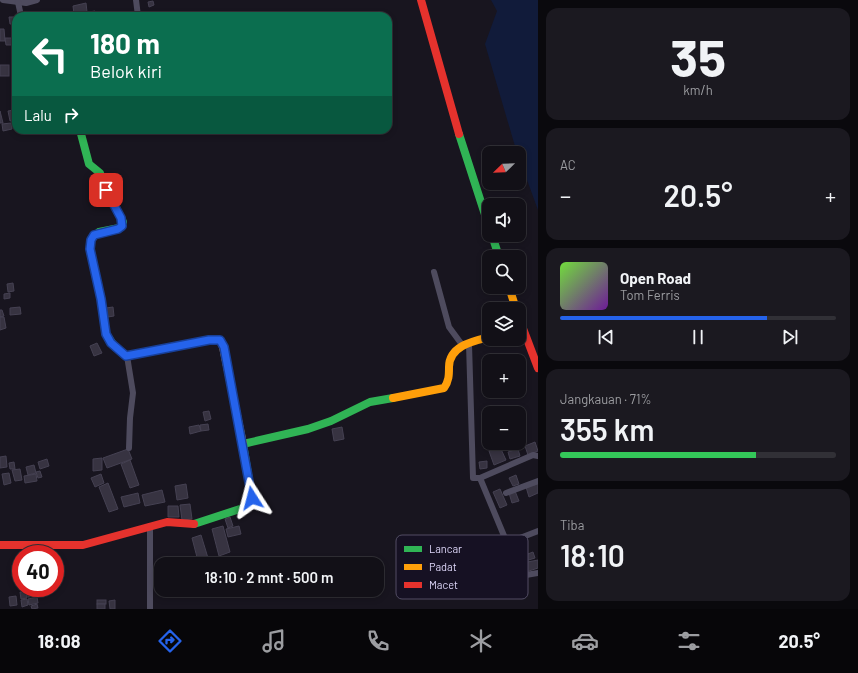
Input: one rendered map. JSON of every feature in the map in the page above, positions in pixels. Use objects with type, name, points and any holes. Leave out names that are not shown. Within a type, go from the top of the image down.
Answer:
[{"type":"street","points":[[2,0],[26,3],[37,0]]},
{"type":"street","points":[[136,0],[138,12]]},
{"type":"street","points":[[421,0],[451,110],[482,205]]},
{"type":"street","points":[[18,2],[20,12]]},
{"type":"street","points":[[81,134],[89,164],[100,173],[106,190],[123,222],[122,226],[118,229],[94,235],[91,240],[90,249],[101,299],[106,334],[115,347],[127,356],[133,393],[129,448]]},
{"type":"street","points":[[434,272],[449,327],[466,345],[473,478],[480,478],[533,456],[538,456]]},
{"type":"street","points":[[243,444],[308,429],[331,421],[373,401],[444,388],[449,380],[451,356],[466,345],[482,339]]},
{"type":"street","points":[[0,545],[83,545],[167,522],[195,524],[243,508],[250,504],[252,498],[243,444],[224,347],[220,340],[209,340],[127,356]]},
{"type":"street","points":[[526,340],[538,368]]},
{"type":"street","points":[[480,478],[505,535]]},
{"type":"street","points":[[506,493],[538,481]]},
{"type":"street","points":[[150,526],[150,609]]},
{"type":"street","points":[[528,535],[538,531]]},
{"type":"street","points":[[528,574],[538,572]]},
{"type":"water","points":[[491,0],[538,0],[538,210],[526,177],[526,146],[515,146],[485,44],[497,11]]},
{"type":"building","points":[[153,1],[154,5],[149,7],[148,2]]},
{"type":"building","points":[[86,3],[87,12],[74,12],[73,6]]},
{"type":"building","points":[[9,17],[12,17],[12,24],[10,24]]},
{"type":"building","points":[[0,29],[4,29],[5,41],[0,41]]},
{"type":"building","points":[[5,38],[12,38],[12,45],[6,45]]},
{"type":"building","points":[[0,65],[9,65],[9,76],[0,76]]},
{"type":"building","points":[[12,110],[12,121],[10,121],[8,111]]},
{"type":"building","points":[[0,111],[3,123],[0,123]]},
{"type":"building","points":[[11,123],[12,129],[3,131],[2,124]]},
{"type":"building","points":[[13,283],[14,291],[8,292],[7,284]]},
{"type":"building","points":[[10,293],[10,298],[4,299],[4,294]]},
{"type":"building","points":[[20,307],[21,314],[10,315],[10,308]]},
{"type":"building","points":[[113,307],[114,316],[108,317],[106,308]]},
{"type":"building","points":[[0,310],[2,310],[4,316],[0,317]]},
{"type":"building","points":[[0,317],[4,317],[6,328],[0,330]]},
{"type":"building","points":[[97,343],[102,353],[94,356],[90,346]]},
{"type":"building","points":[[209,411],[211,419],[205,421],[203,412]]},
{"type":"building","points":[[208,424],[209,430],[201,431],[200,425]]},
{"type":"building","points":[[199,425],[201,431],[190,434],[189,427]]},
{"type":"building","points":[[342,427],[344,439],[334,441],[332,429]]},
{"type":"building","points":[[535,442],[538,451],[528,455],[526,446]]},
{"type":"building","points":[[128,449],[132,459],[107,468],[103,458]]},
{"type":"building","points":[[501,450],[506,460],[494,465],[489,451]]},
{"type":"building","points":[[518,450],[520,456],[510,459],[508,452]]},
{"type":"building","points":[[6,456],[7,467],[0,468],[0,457]]},
{"type":"building","points":[[102,458],[102,470],[93,471],[93,459]]},
{"type":"building","points":[[47,459],[49,466],[40,469],[38,462]]},
{"type":"building","points":[[130,460],[139,485],[130,488],[121,464]]},
{"type":"building","points":[[487,461],[487,468],[480,469],[479,462]]},
{"type":"building","points":[[14,462],[15,469],[10,469],[9,463]]},
{"type":"building","points":[[34,465],[36,473],[28,475],[26,467]]},
{"type":"building","points":[[20,469],[22,480],[15,481],[12,470]]},
{"type":"building","points":[[40,471],[42,477],[38,478],[36,472]]},
{"type":"building","points":[[9,473],[11,483],[4,485],[2,474]]},
{"type":"building","points":[[36,474],[37,481],[25,483],[24,476]]},
{"type":"building","points":[[101,474],[104,483],[95,487],[91,478]]},
{"type":"building","points":[[516,475],[519,484],[513,486],[509,478]]},
{"type":"building","points":[[108,483],[118,509],[109,512],[99,487]]},
{"type":"building","points":[[186,484],[188,498],[177,500],[175,486]]},
{"type":"building","points":[[538,484],[538,493],[529,497],[526,487]]},
{"type":"building","points":[[500,489],[507,505],[500,508],[493,492]]},
{"type":"building","points":[[162,490],[165,502],[145,506],[142,495]]},
{"type":"building","points":[[515,491],[519,501],[512,503],[509,493]]},
{"type":"building","points":[[138,493],[140,503],[124,507],[121,497]]},
{"type":"building","points":[[190,504],[192,519],[182,520],[180,505]]},
{"type":"building","points":[[168,506],[178,506],[179,517],[168,517]]},
{"type":"building","points":[[230,517],[233,526],[228,528],[225,519]]},
{"type":"building","points":[[223,526],[230,552],[219,556],[212,529]]},
{"type":"building","points":[[239,526],[241,534],[228,537],[226,529]]},
{"type":"building","points":[[201,535],[208,557],[197,557],[192,538]]},
{"type":"building","points":[[533,552],[535,558],[528,560],[528,554]]},
{"type":"building","points":[[538,560],[538,568],[528,571],[528,562]]},
{"type":"building","points":[[9,597],[16,597],[17,605],[10,606]]},
{"type":"building","points":[[37,597],[38,603],[29,605],[28,599]]},
{"type":"building","points":[[27,599],[28,605],[22,607],[21,600]]},
{"type":"building","points":[[97,600],[106,600],[106,604],[97,604]]},
{"type":"building","points":[[115,600],[115,609],[110,609],[109,601]]},
{"type":"building","points":[[37,604],[38,608],[32,609],[31,606]]},
{"type":"building","points":[[97,604],[105,604],[105,609],[97,609]]},
{"type":"traffic: fast","points":[[81,134],[89,164],[100,173],[106,190],[123,222],[119,228],[99,232],[91,239],[90,249],[101,299],[106,334],[115,347],[127,356],[156,350]]},
{"type":"traffic: fast","points":[[459,134],[482,205]]},
{"type":"traffic: fast","points":[[494,242],[497,250]]},
{"type":"traffic: fast","points":[[194,524],[243,508],[250,504],[252,498],[243,444],[308,429],[331,421],[370,402],[393,398]]},
{"type":"traffic: slow","points":[[511,294],[514,302]]},
{"type":"traffic: slow","points":[[393,398],[444,388],[448,380],[450,360],[453,354],[457,349],[482,339]]},
{"type":"traffic: slow","points":[[156,350],[209,340],[220,340],[223,347],[243,444]]},
{"type":"traffic: jam","points":[[421,0],[459,134]]},
{"type":"traffic: jam","points":[[526,336],[538,368]]},
{"type":"traffic: jam","points":[[0,545],[83,545],[167,522],[194,524]]},
{"type":"route","points":[[106,190],[123,222],[120,228],[96,234],[91,240],[90,249],[101,299],[106,334],[111,343],[126,356],[209,340],[220,340],[224,347],[240,426],[252,498]]}]
